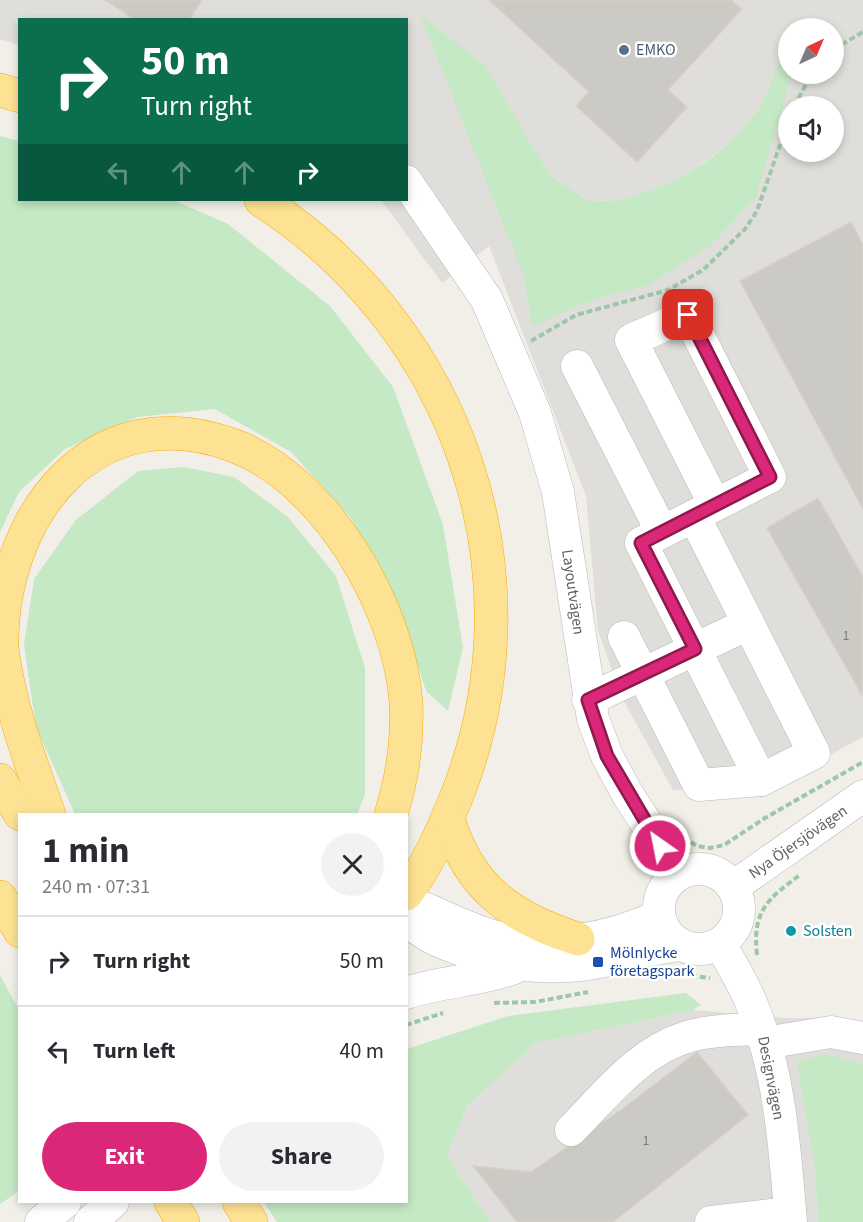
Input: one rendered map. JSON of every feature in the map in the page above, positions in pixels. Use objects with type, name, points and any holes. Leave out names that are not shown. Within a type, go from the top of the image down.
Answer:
[{"type":"highway","points":[[0,90],[18,95]]},
{"type":"highway","points":[[263,201],[297,223],[339,259],[381,306],[412,349],[442,404],[468,464],[484,528],[491,588],[490,649],[483,709],[470,764],[448,819],[435,850],[408,891]]},
{"type":"highway","points":[[49,813],[12,700],[2,647],[2,602],[9,563],[36,502],[59,475],[81,457],[104,446],[132,438],[167,434],[234,446],[261,459],[286,477],[312,501],[337,530],[358,560],[390,633],[406,702],[405,750],[391,813]]},
{"type":"highway","points":[[0,780],[19,813]]},
{"type":"highway","points":[[448,819],[456,848],[476,878],[496,898],[519,916],[546,929],[578,939]]},
{"type":"highway","points":[[0,897],[18,928]]},
{"type":"highway","points":[[172,1203],[183,1222]]},
{"type":"highway","points":[[240,1203],[251,1222]]},
{"type":"street","name":"Layoutvägen","points":[[408,184],[487,300],[535,413],[558,492],[588,700],[607,756],[679,874]]},
{"type":"street","points":[[624,637],[699,785],[761,780],[814,753],[748,624],[704,510],[632,340],[688,315],[770,477],[704,510],[641,543],[761,780]]},
{"type":"street","points":[[577,366],[662,532]]},
{"type":"street","points":[[588,700],[748,624]]},
{"type":"street","name":"Nya Öjersjövägen","points":[[733,887],[863,796]]},
{"type":"street","name":"Nya Öjersjövägen","points":[[679,874],[688,870],[708,870],[718,873],[733,887],[739,904],[737,922],[727,938],[720,944]]},
{"type":"street","points":[[679,874],[664,887],[658,906],[659,916],[666,933],[681,945]]},
{"type":"street","points":[[408,906],[416,905],[496,937],[537,942],[616,933],[659,916]]},
{"type":"street","points":[[408,920],[415,928],[449,945],[480,956],[520,965],[559,966],[598,962],[655,948],[681,945],[700,950],[720,944]]},
{"type":"street","name":"Designvägen","points":[[720,944],[752,1003],[763,1036],[777,1099],[791,1217]]},
{"type":"street","points":[[408,993],[464,979],[497,975],[520,965]]},
{"type":"street","points":[[571,1130],[631,1070],[659,1048],[687,1037],[725,1031],[763,1036],[831,1032],[863,1038]]},
{"type":"street","points":[[41,1222],[64,1203]]},
{"type":"street","points":[[90,1222],[112,1203]]},
{"type":"street","points":[[711,1222],[791,1217]]},
{"type":"path","points":[[844,44],[863,32]]},
{"type":"path","points":[[513,360],[542,333],[576,315],[668,290],[703,270],[745,229],[757,211],[778,151]]},
{"type":"path","points":[[534,996],[535,1002]]},
{"type":"shaded area","points":[[0,0],[863,0],[863,737],[766,790],[673,790],[622,698],[598,631],[586,496],[489,246],[442,283],[382,201],[408,201],[408,18],[18,18],[18,45],[0,39]],"holes":[[[778,18],[844,18],[844,84],[787,85],[779,96],[844,96],[844,162],[778,162],[778,98],[649,284],[596,299],[532,325],[485,65],[550,175],[589,201],[623,200],[672,182],[708,160],[738,135],[761,106],[778,65]]]},
{"type":"shaded area","points":[[693,1010],[813,1018],[863,1025],[863,1064],[827,1054],[815,1167],[818,1222],[490,1222],[447,1156],[467,1106],[536,1043]]},
{"type":"green space","points":[[420,15],[485,65],[550,175],[589,201],[623,200],[672,182],[709,160],[738,135],[761,106],[778,65],[778,84],[789,84],[786,96],[778,96],[778,122],[756,197],[709,247],[649,285],[596,299],[532,326],[523,274]]},
{"type":"green space","points":[[0,136],[18,141],[18,201],[175,201],[228,224],[330,306],[393,387],[443,525],[463,648],[448,711],[426,691],[403,620],[351,518],[291,452],[215,409],[137,417],[65,449],[19,492],[0,532]]},
{"type":"green space","points":[[184,467],[234,477],[288,517],[336,576],[365,668],[365,795],[357,813],[75,813],[36,727],[24,645],[34,579],[76,520],[138,471]]},
{"type":"green space","points":[[0,975],[18,1008],[18,1192],[0,1204]]},
{"type":"green space","points":[[686,993],[701,1005],[693,1010],[536,1043],[467,1106],[447,1156],[490,1222],[277,1222],[265,1203],[408,1203],[408,1049],[508,1016]]},
{"type":"green space","points":[[827,1054],[863,1064],[863,1222],[818,1222],[815,1167],[797,1062]]},
{"type":"building","points":[[105,0],[202,0],[190,18],[133,18]]},
{"type":"building","name":"EMKO","points":[[489,0],[731,0],[742,9],[668,90],[687,107],[637,162],[576,106],[589,92]]},
{"type":"building","points":[[851,222],[863,245],[863,509],[740,281]]},
{"type":"building","points":[[818,498],[863,577],[862,695],[767,528]]},
{"type":"building","points":[[697,1052],[748,1115],[613,1222],[517,1222],[473,1166],[531,1172],[625,1107]]},
{"type":"place","name":"EMKO","points":[[624,50]]},
{"type":"place","name":"Solsten","points":[[791,931]]},
{"type":"place","name":"Mölnlycke företagspark","points":[[598,962]]},
{"type":"route","points":[[660,846],[607,756],[588,700],[695,649],[641,543],[770,477],[688,315]]}]
